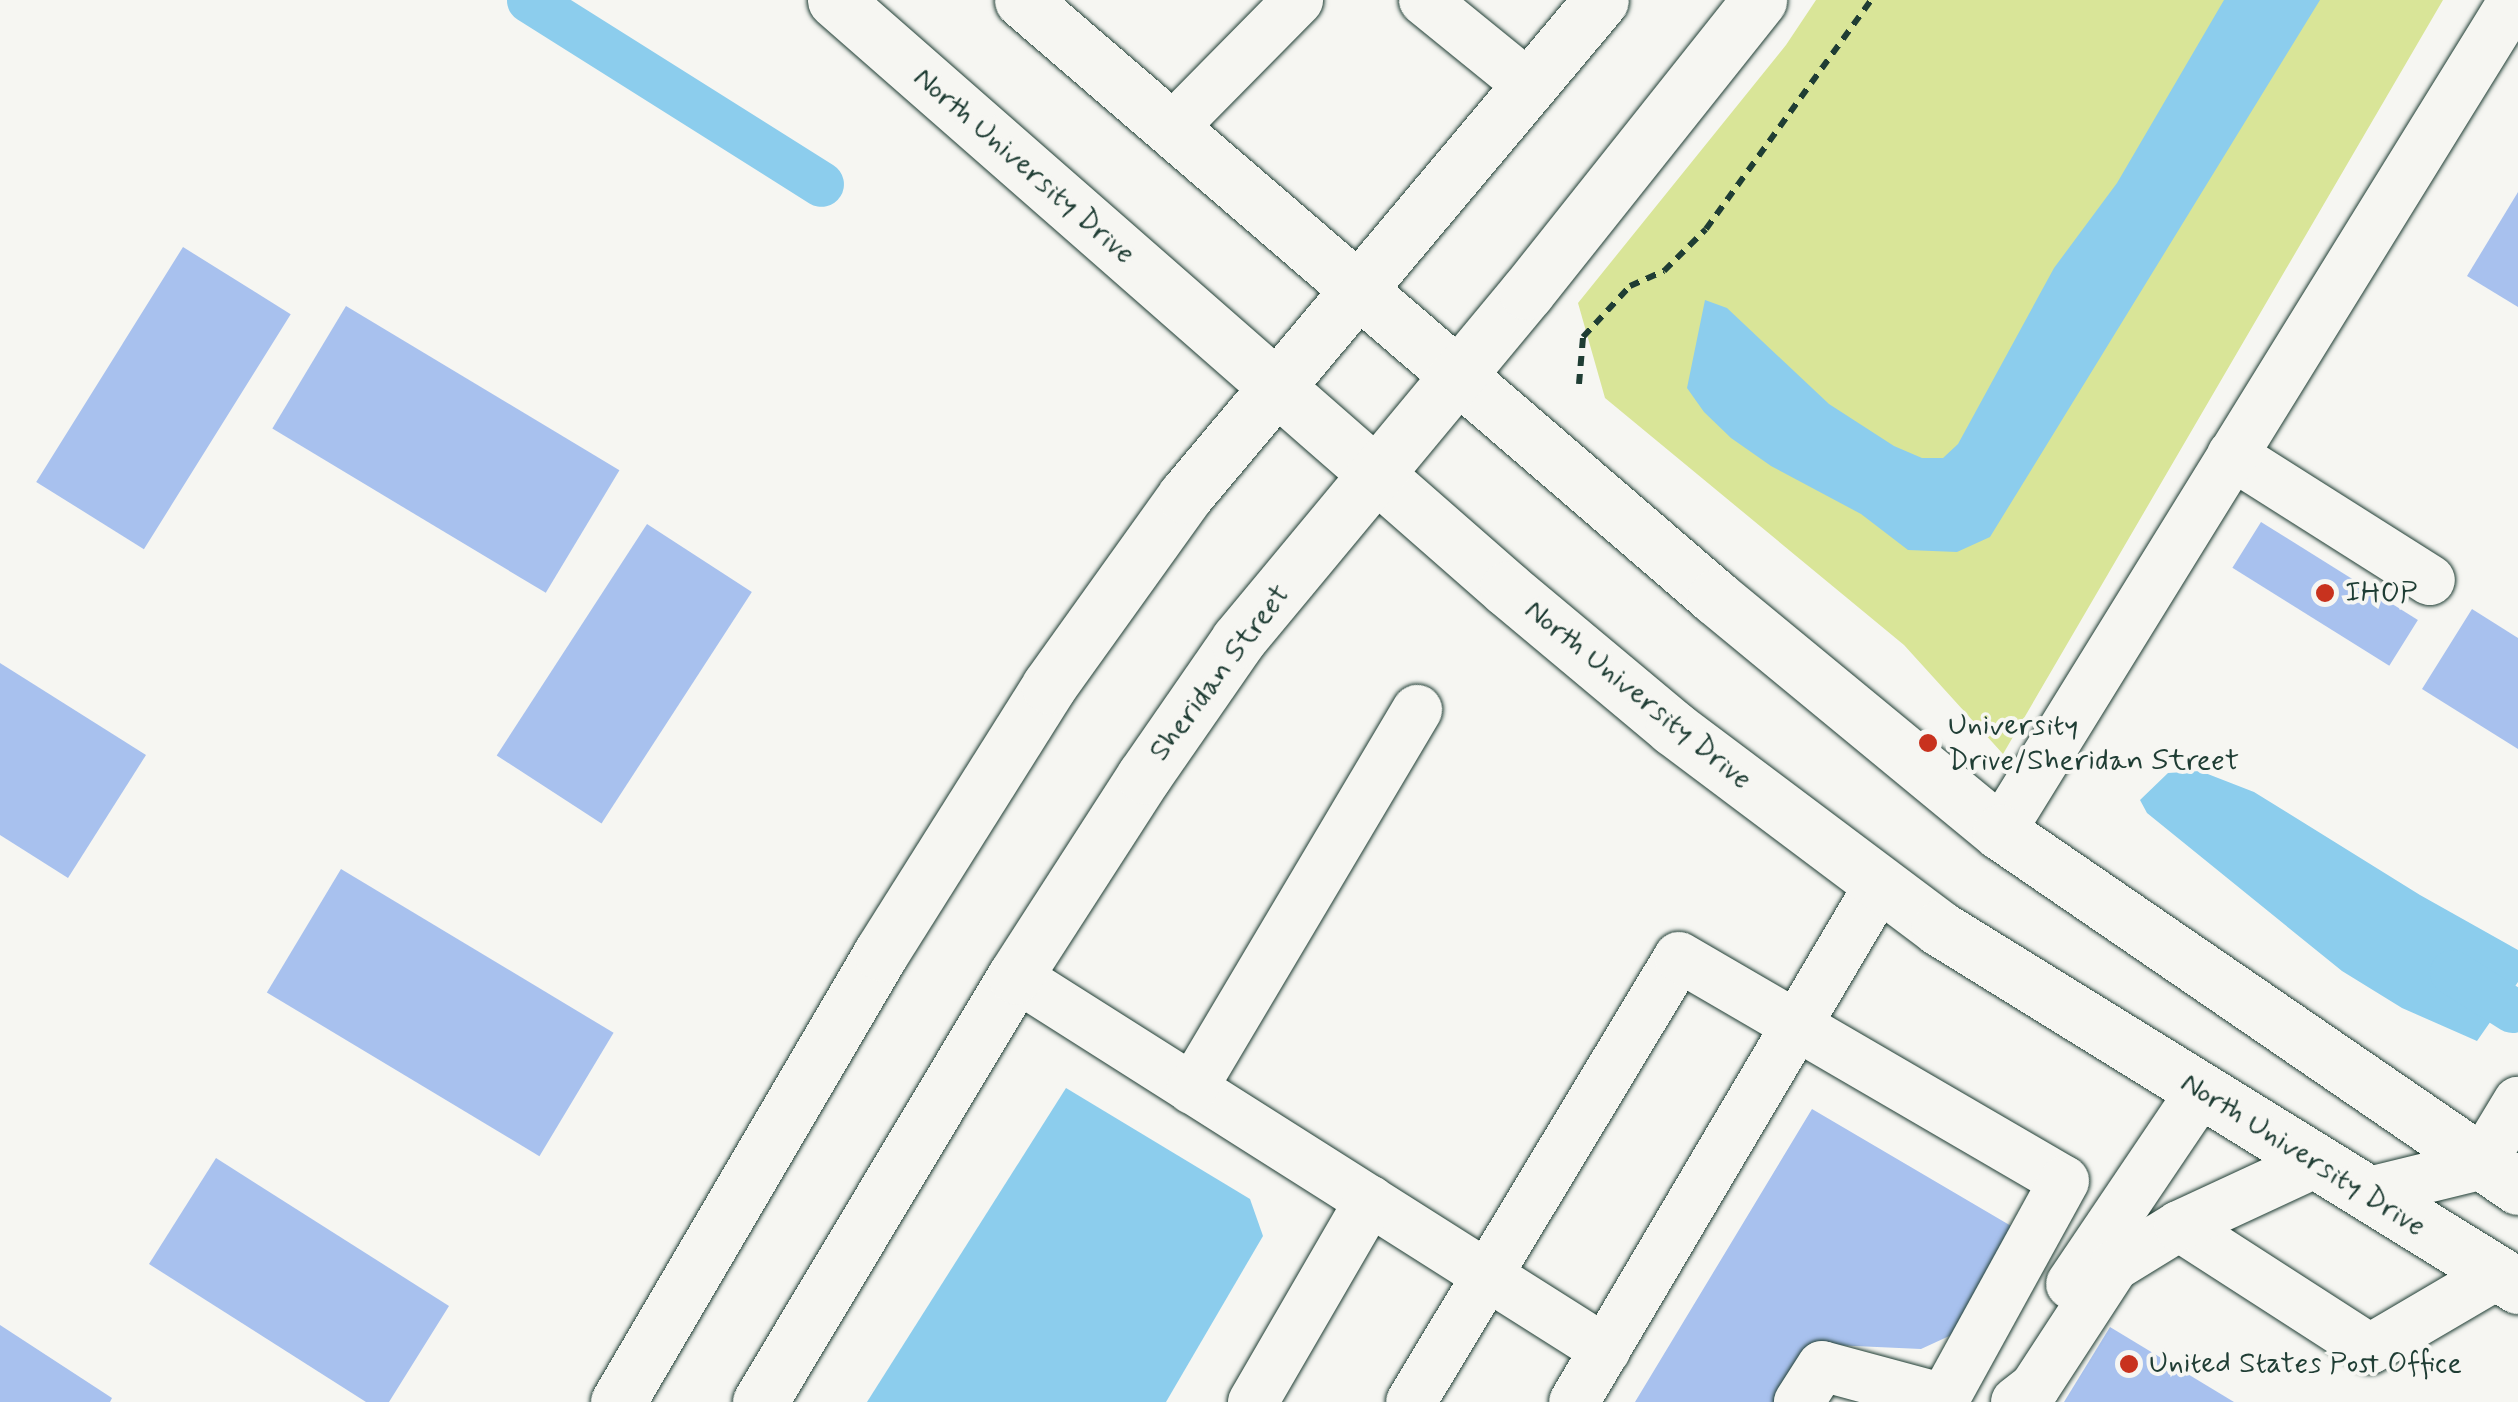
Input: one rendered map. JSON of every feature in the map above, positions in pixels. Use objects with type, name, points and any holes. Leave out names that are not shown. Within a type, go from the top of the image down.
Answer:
[{"type":"main road","name":"North University Drive","points":[[835,0],[1276,388],[1673,728],[1939,928],[2508,1280]]},
{"type":"main road","points":[[1022,0],[1457,376],[2000,832],[2499,1176]]},
{"type":"main road","points":[[618,1402],[882,953],[1048,686],[1185,496],[1601,0]]},
{"type":"main road","name":"Sheridan Street","points":[[760,1402],[1016,976],[1144,776],[1238,640],[1457,376],[1759,0]]},
{"type":"lane","points":[[1171,129],[1298,0]]},
{"type":"lane","points":[[1424,0],[1530,87]]},
{"type":"lane","points":[[2000,832],[2514,0]]},
{"type":"lane","points":[[2232,456],[2430,580]]},
{"type":"lane","points":[[1192,1089],[1418,710]]},
{"type":"lane","points":[[1574,1402],[1880,884]]},
{"type":"lane","points":[[1411,1402],[1679,957],[2064,1182],[1944,1399],[1822,1366],[1799,1402]]},
{"type":"lane","points":[[1016,976],[1605,1350]]},
{"type":"lane","points":[[2017,1400],[2017,1375],[2082,1265],[2157,1162],[2201,1092]]},
{"type":"lane","points":[[2365,1193],[2424,1182],[2499,1176],[2518,1102]]},
{"type":"lane","points":[[2017,1400],[2035,1387],[2114,1266],[2180,1226],[2316,1162]]},
{"type":"lane","points":[[1253,1402],[1370,1200]]},
{"type":"lane","points":[[2180,1226],[2370,1349],[2508,1280]]},
{"type":"path","points":[[1579,384],[1582,337],[1630,286],[1664,270],[1706,229],[1871,0]]},
{"type":"green space","points":[[1816,0],[2443,0],[2003,754],[1904,645],[1605,398],[1578,303],[1786,45]]},
{"type":"water","points":[[2224,0],[2320,0],[1990,537],[1957,552],[1908,550],[1861,514],[1771,466],[1731,438],[1704,412],[1687,388],[1705,300],[1727,308],[1829,404],[1894,446],[1922,458],[1943,458],[1958,444],[2054,268],[2117,183]]},
{"type":"water","points":[[2200,771],[2254,792],[2420,895],[2518,950],[2518,982],[2477,1041],[2402,1008],[2342,971],[2147,813],[2140,800],[2168,773]]},
{"type":"water","points":[[1066,1088],[1250,1199],[1263,1236],[1166,1402],[867,1402]]},
{"type":"building","points":[[2518,192],[2518,307],[2467,276]]},
{"type":"building","points":[[183,247],[291,314],[144,549],[36,482]]},
{"type":"building","points":[[346,306],[619,470],[546,593],[272,429]]},
{"type":"building","name":"IHOP","points":[[2261,522],[2418,620],[2389,666],[2232,568]]},
{"type":"building","points":[[647,524],[752,592],[602,824],[497,755]]},
{"type":"building","points":[[2472,609],[2518,638],[2518,749],[2422,689]]},
{"type":"building","points":[[0,663],[146,755],[68,878],[0,835]]},
{"type":"building","points":[[341,869],[614,1033],[539,1156],[267,992]]},
{"type":"building","points":[[1812,1109],[2018,1230],[1958,1332],[1921,1349],[1811,1344],[1776,1402],[1635,1402]]},
{"type":"building","points":[[216,1158],[449,1306],[389,1402],[366,1402],[149,1264]]},
{"type":"building","points":[[0,1325],[112,1398],[110,1402],[0,1402]]},
{"type":"building","name":"United States Post Office","points":[[2110,1327],[2234,1402],[2064,1402]]},
{"type":"waterway","points":[[529,0],[821,184]]},
{"type":"waterway","points":[[2452,972],[2512,1010]]},
{"type":"place","name":"IHOP","points":[[2325,593]]},
{"type":"place","name":"University Drive/Sheridan Street","points":[[1928,743]]},
{"type":"place","name":"United States Post Office","points":[[2129,1364]]}]
